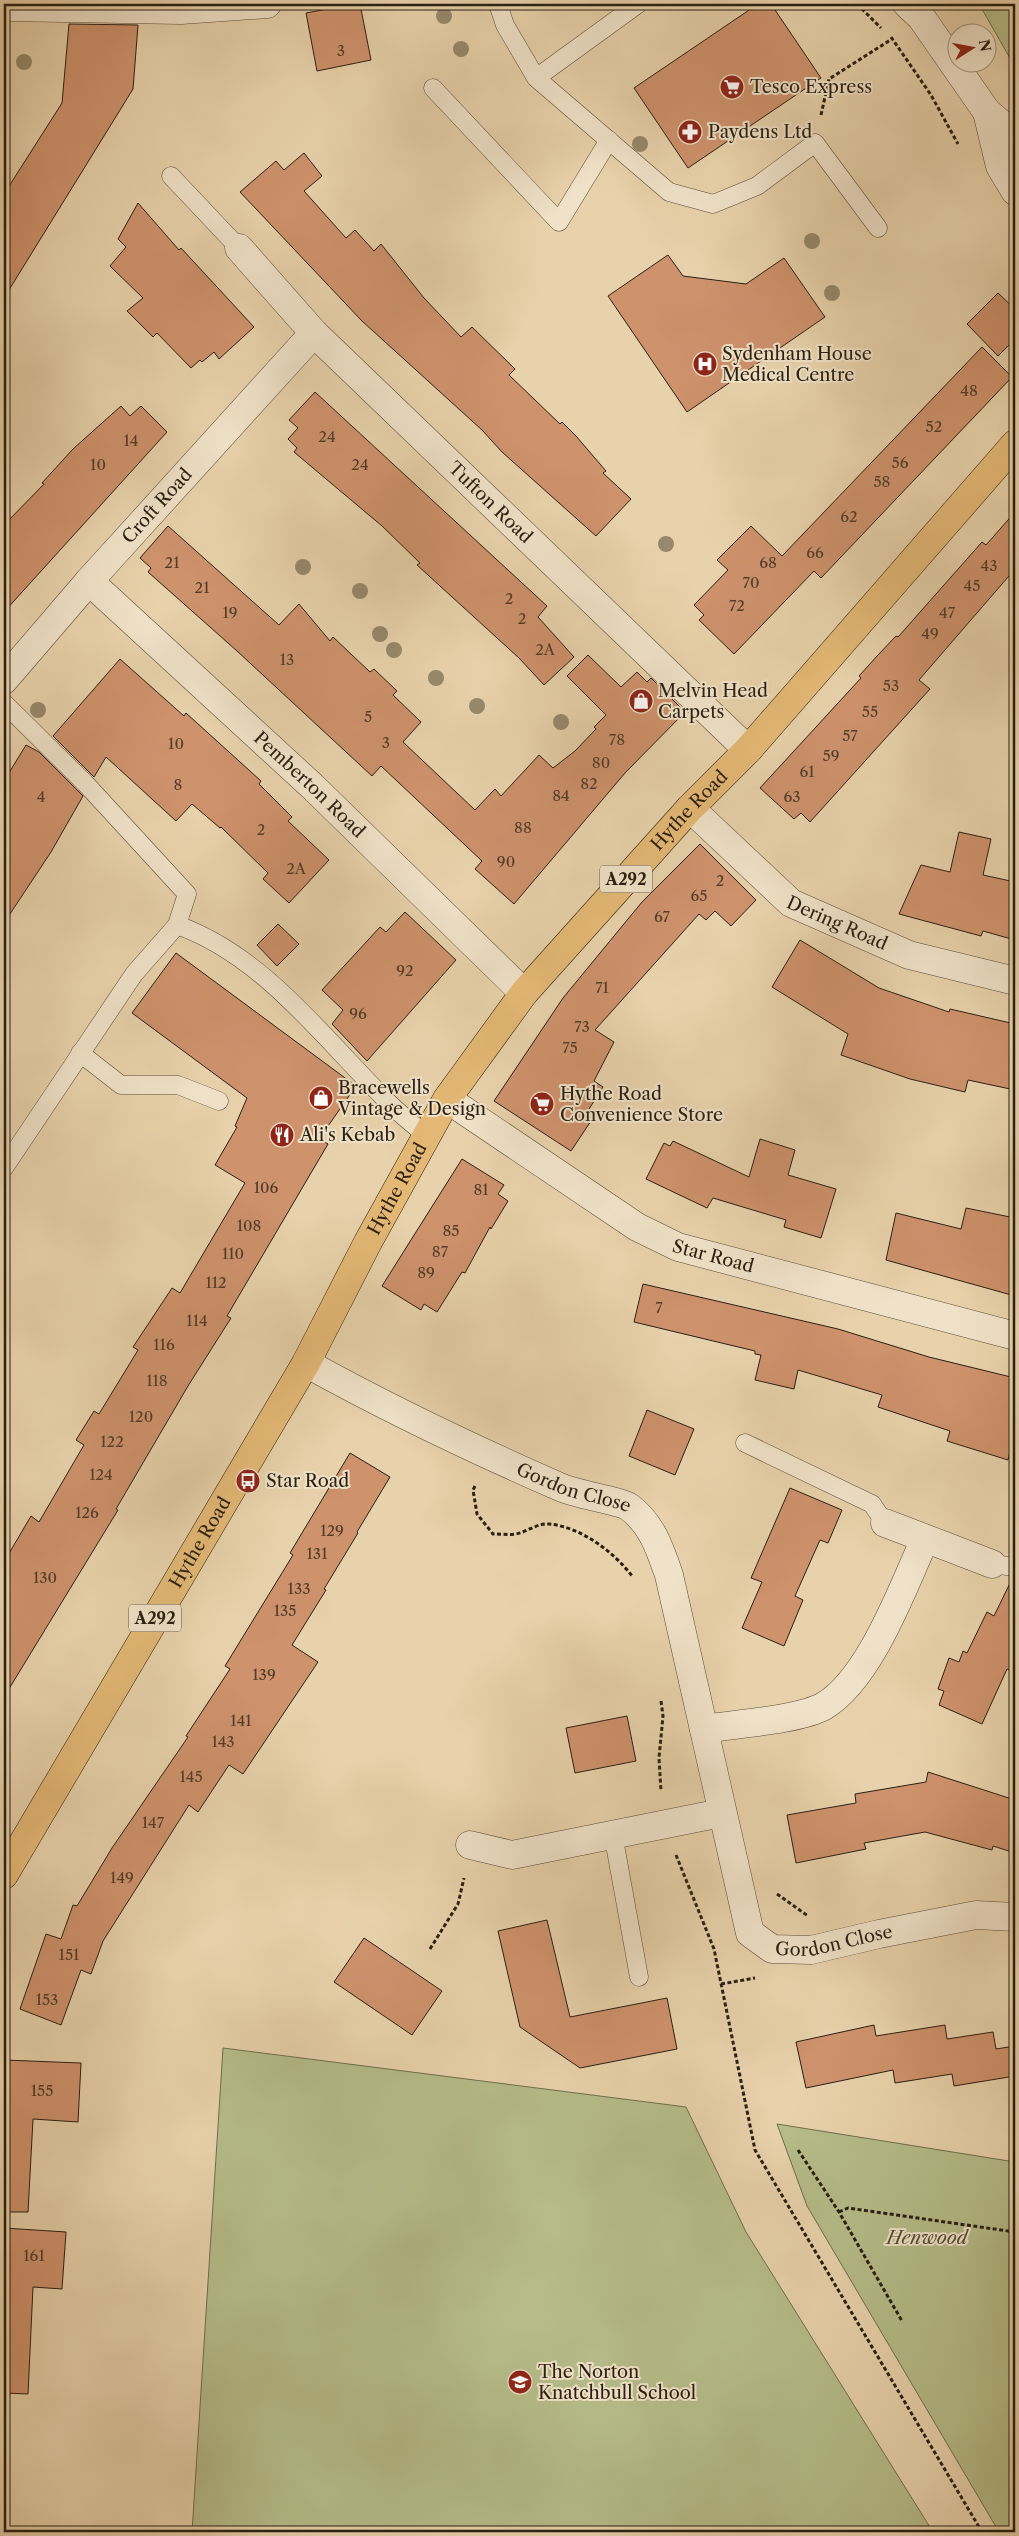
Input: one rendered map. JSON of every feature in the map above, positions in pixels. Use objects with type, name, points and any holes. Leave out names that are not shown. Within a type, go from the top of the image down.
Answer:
[{"type":"main road","name":"Hythe Road","points":[[4,1875],[306,1363],[426,1135],[447,1099],[524,993],[690,808],[748,750],[1015,444]]},
{"type":"street","points":[[4,7],[180,10],[267,4]]},
{"type":"street","points":[[907,4],[921,17],[987,112],[1015,136]]},
{"type":"street","points":[[987,112],[1000,166],[1015,191]]},
{"type":"street","name":"Tufton Road","points":[[239,248],[314,333],[748,750]]},
{"type":"street","name":"Croft Road","points":[[4,680],[89,581],[314,333]]},
{"type":"street","name":"Pemberton Road","points":[[89,581],[312,786],[524,993]]},
{"type":"street","name":"Dering Road","points":[[690,808],[791,903],[909,954],[1015,982]]},
{"type":"street","name":"Star Road","points":[[447,1099],[637,1227],[678,1247],[1015,1336]]},
{"type":"street","name":"Gordon Close","points":[[306,1363],[396,1411],[494,1458],[564,1489],[628,1506],[656,1537],[669,1575],[721,1813],[750,1933],[772,1949],[811,1950],[976,1915],[1015,1917]]},
{"type":"street","points":[[885,1523],[1003,1566]]},
{"type":"street","points":[[704,1729],[787,1717],[823,1706],[855,1680],[894,1609],[925,1539]]},
{"type":"street","points":[[470,1845],[512,1855],[721,1813]]},
{"type":"lane","points":[[498,4],[505,25],[536,78],[669,192],[713,204],[757,186],[814,143],[878,228]]},
{"type":"lane","points":[[536,78],[638,4]]},
{"type":"lane","points":[[433,88],[559,222],[609,140]]},
{"type":"lane","points":[[171,176],[239,248]]},
{"type":"lane","points":[[4,703],[85,784],[187,894],[177,925],[134,974],[4,1168]]},
{"type":"lane","points":[[177,925],[204,934],[271,982],[385,1100],[426,1135]]},
{"type":"lane","points":[[80,1053],[122,1085],[178,1085],[219,1101]]},
{"type":"lane","points":[[745,1443],[872,1504],[885,1523]]},
{"type":"lane","points":[[613,1834],[639,1977]]},
{"type":"path","points":[[857,4],[892,39],[931,95],[959,146]]},
{"type":"path","points":[[814,143],[829,79],[892,39]]},
{"type":"path","points":[[494,1458],[473,1490],[477,1514],[492,1534],[517,1534],[548,1524],[568,1530],[598,1543],[620,1561],[638,1584]]},
{"type":"path","points":[[660,1698],[663,1716],[659,1758],[663,1824],[714,1949],[755,2150],[982,2532]]},
{"type":"path","points":[[430,1949],[458,1904],[470,1845]]},
{"type":"path","points":[[771,1890],[785,1902],[810,1917]]},
{"type":"path","points":[[798,2150],[839,2212],[902,2321]]},
{"type":"path","points":[[839,2212],[848,2208],[1015,2232]]},
{"type":"green space","points":[[979,4],[1015,4],[1015,67],[996,34],[996,22],[989,22]]},
{"type":"green space","name":"The Norton Knatchbull School","points":[[223,2048],[686,2107],[746,2232],[933,2532],[192,2532]]},
{"type":"green space","name":"Henwood","points":[[777,2124],[1015,2162],[1015,2532],[999,2532],[807,2206]]},
{"type":"building","points":[[360,4],[371,60],[317,71],[306,13]]},
{"type":"building","points":[[758,4],[771,4],[821,78],[688,168],[634,88]]},
{"type":"building","points":[[69,24],[138,25],[133,89],[4,298],[4,194],[62,103]]},
{"type":"building","points":[[304,153],[322,176],[304,191],[346,238],[355,230],[374,251],[381,244],[424,298],[461,337],[472,327],[515,369],[509,375],[560,424],[562,422],[576,436],[606,471],[603,473],[631,499],[596,536],[502,452],[482,430],[362,321],[240,192],[276,161],[284,170]]},
{"type":"building","points":[[138,203],[179,250],[181,248],[254,327],[219,359],[214,352],[191,368],[157,333],[153,337],[127,311],[143,298],[110,266],[126,247],[118,239]]},
{"type":"building","name":"Sydenham House Medical Centre","points":[[668,255],[683,276],[746,284],[784,258],[825,317],[687,412],[608,296]]},
{"type":"building","points":[[998,293],[1015,309],[1015,339],[998,356],[967,324]]},
{"type":"building","points":[[982,347],[1012,377],[821,578],[814,571],[734,654],[699,620],[704,615],[694,605],[728,570],[717,560],[751,526],[782,556]]},
{"type":"building","points":[[315,392],[547,606],[538,617],[574,657],[544,685],[519,658],[417,565],[420,563],[382,526],[294,452],[297,448],[288,439],[298,428],[289,420]]},
{"type":"building","points":[[121,406],[130,416],[141,406],[167,432],[4,612],[4,525],[44,484],[42,483],[73,449]]},
{"type":"building","points":[[1015,512],[1015,569],[919,680],[930,689],[810,822],[801,813],[794,819],[760,788],[861,678],[859,676],[896,636],[898,637],[982,542],[986,545]]},
{"type":"building","points":[[168,526],[279,625],[299,604],[330,641],[333,637],[370,672],[374,669],[397,691],[393,695],[421,722],[403,742],[475,810],[495,789],[501,796],[539,755],[553,768],[575,751],[596,729],[594,727],[606,715],[567,676],[588,655],[621,687],[637,672],[647,682],[651,678],[685,712],[625,773],[514,904],[475,869],[482,861],[381,766],[372,776],[237,651],[148,572],[151,568],[140,558]]},
{"type":"building","points":[[120,659],[184,716],[186,713],[261,781],[259,784],[292,817],[288,821],[329,860],[289,903],[263,879],[268,873],[221,827],[192,804],[176,821],[106,757],[94,777],[53,736]]},
{"type":"building","points":[[26,745],[39,752],[83,796],[51,852],[4,923],[4,781]]},
{"type":"building","points":[[959,832],[991,839],[983,875],[1015,882],[1015,940],[983,931],[981,936],[899,914],[921,865],[950,872]]},
{"type":"building","points":[[700,844],[756,900],[731,926],[715,911],[706,920],[699,914],[595,1030],[614,1042],[594,1081],[603,1087],[584,1117],[591,1121],[571,1151],[494,1101],[563,998],[642,902]]},
{"type":"building","points":[[405,912],[456,960],[367,1061],[332,1024],[343,1010],[322,990],[380,927],[386,932]]},
{"type":"building","points":[[278,924],[299,944],[277,966],[257,945]]},
{"type":"building","points":[[800,940],[879,988],[949,1012],[950,1009],[1015,1024],[1015,1090],[968,1080],[965,1092],[910,1079],[841,1055],[848,1034],[772,987]]},
{"type":"building","points":[[176,953],[356,1086],[319,1139],[328,1144],[227,1316],[231,1318],[188,1386],[116,1509],[118,1510],[4,1697],[4,1562],[31,1516],[39,1522],[84,1445],[76,1440],[94,1411],[99,1414],[138,1350],[133,1347],[172,1288],[180,1293],[245,1183],[215,1165],[237,1127],[235,1126],[247,1098],[132,1013]]},
{"type":"building","points":[[760,1139],[795,1150],[788,1175],[836,1189],[821,1238],[784,1227],[786,1220],[713,1198],[707,1208],[646,1179],[664,1143],[670,1146],[673,1141],[749,1177]]},
{"type":"building","points":[[462,1159],[504,1185],[498,1194],[508,1201],[491,1229],[490,1227],[465,1273],[462,1272],[437,1312],[424,1304],[421,1310],[382,1286]]},
{"type":"building","points":[[966,1208],[1015,1218],[1015,1296],[886,1260],[896,1213],[961,1229]]},
{"type":"building","points":[[643,1284],[838,1329],[929,1357],[1015,1378],[1015,1430],[1008,1460],[947,1441],[950,1431],[878,1407],[882,1395],[798,1370],[794,1389],[755,1380],[761,1355],[755,1354],[755,1351],[634,1322]]},
{"type":"building","points":[[647,1410],[694,1429],[675,1475],[629,1456]]},
{"type":"building","points":[[350,1453],[390,1477],[324,1589],[326,1590],[292,1645],[318,1662],[243,1774],[229,1765],[198,1812],[189,1805],[103,1941],[91,1974],[81,1970],[61,2025],[20,2009],[46,1934],[61,1939],[73,1905],[77,1906],[112,1848],[188,1737],[186,1736],[230,1669],[225,1666],[293,1555],[290,1553]]},
{"type":"building","points":[[790,1488],[842,1510],[828,1543],[820,1540],[795,1596],[803,1600],[784,1646],[742,1628],[762,1582],[751,1578]]},
{"type":"building","points":[[1013,1577],[1015,1577],[1015,1672],[1007,1669],[982,1724],[939,1705],[944,1691],[938,1689],[949,1658],[959,1662],[963,1651],[967,1653],[987,1612],[994,1616]]},
{"type":"building","points":[[627,1716],[636,1761],[575,1773],[566,1728]]},
{"type":"building","points":[[928,1772],[1015,1800],[1015,1853],[993,1846],[992,1850],[925,1832],[864,1843],[866,1849],[796,1863],[787,1815],[856,1803],[855,1794],[926,1782]]},
{"type":"building","points":[[547,1920],[570,2017],[667,1998],[677,2049],[580,2068],[520,2027],[498,1931]]},
{"type":"building","points":[[364,1938],[442,1991],[412,2035],[334,1982]]},
{"type":"building","points":[[874,2025],[876,2036],[945,2025],[947,2039],[993,2032],[996,2049],[1015,2046],[1015,2076],[954,2086],[952,2074],[895,2083],[893,2070],[806,2088],[796,2042]]},
{"type":"building","points":[[4,2060],[81,2063],[78,2122],[33,2119],[28,2212],[4,2212]]},
{"type":"building","points":[[4,2228],[66,2232],[62,2289],[33,2287],[28,2394],[4,2393]]},
{"type":"place","name":"Tesco Express","points":[[732,87]]},
{"type":"place","name":"Paydens Ltd","points":[[690,132]]},
{"type":"place","name":"Sydenham House Medical Centre","points":[[705,364]]},
{"type":"place","name":"Melvin Head Carpets","points":[[641,701]]},
{"type":"place","name":"Bracewells Vintage & Design","points":[[321,1098]]},
{"type":"place","name":"Hythe Road Convenience Store","points":[[542,1104]]},
{"type":"place","name":"Ali's Kebab","points":[[282,1135]]},
{"type":"place","name":"Star Road","points":[[248,1481]]},
{"type":"place","name":"The Norton Knatchbull School","points":[[520,2382]]}]
